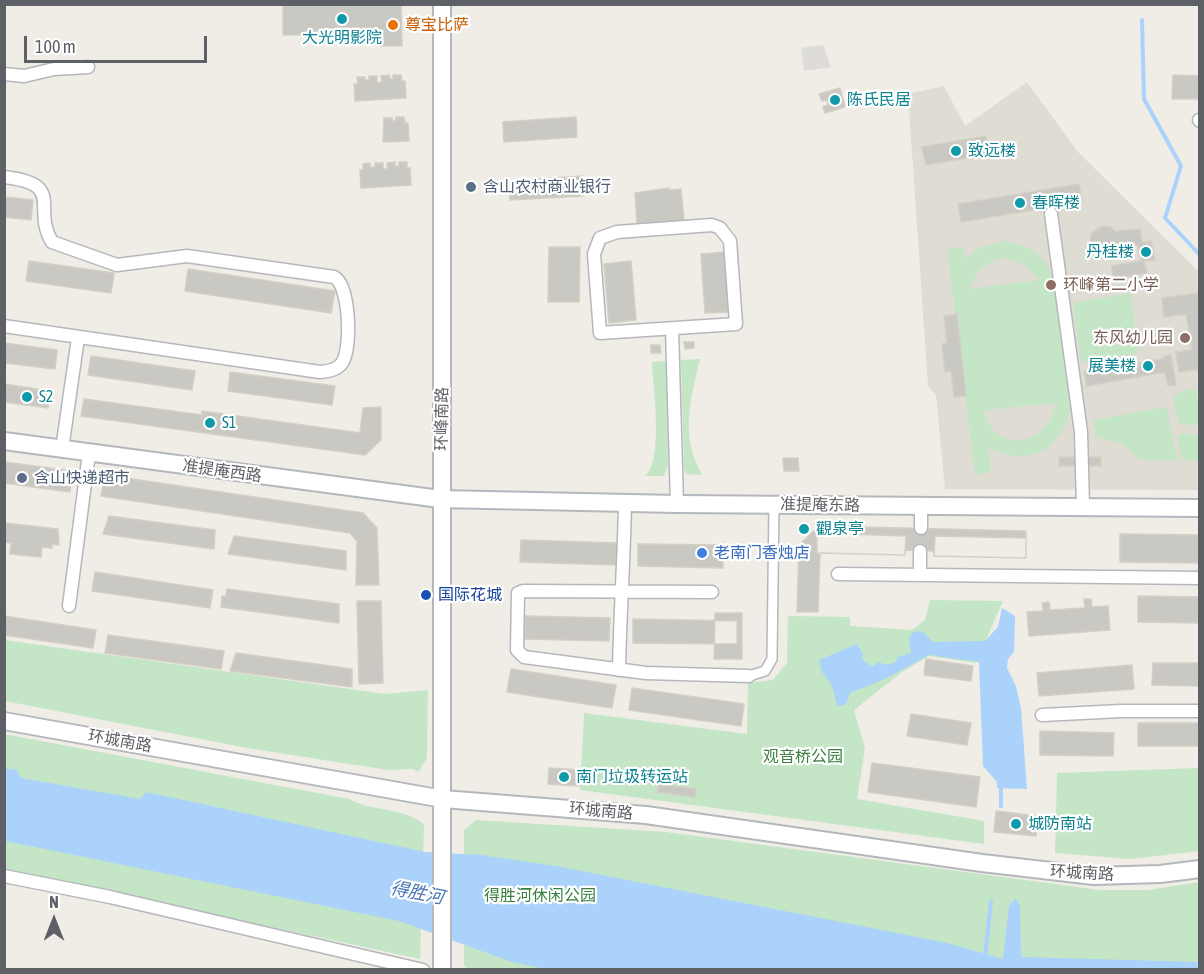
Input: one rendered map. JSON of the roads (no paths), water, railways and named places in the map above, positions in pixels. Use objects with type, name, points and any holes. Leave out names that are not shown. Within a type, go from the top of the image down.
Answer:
[{"type":"main road","name":"环峰南路","points":[[442,4],[443,398],[440,499],[442,961]]},
{"type":"main road","name":"准提庵西路","points":[[4,441],[440,499]]},
{"type":"main road","name":"准提庵东路","points":[[440,499],[921,507],[1200,508]]},
{"type":"main road","name":"环城南路","points":[[4,720],[442,799],[646,816],[992,865],[1094,876],[1160,874],[1200,869]]},
{"type":"street","points":[[4,74],[24,76],[54,69],[88,67]]},
{"type":"street","points":[[4,177],[28,179],[35,183],[43,199],[52,243],[117,265],[187,256],[334,277],[342,283],[346,295],[346,352],[337,368],[311,371],[4,326]]},
{"type":"street","points":[[1051,214],[1081,432],[1083,507]]},
{"type":"street","points":[[712,225],[726,233],[730,241],[736,324],[672,329],[600,333],[594,254],[600,238],[617,232],[712,225]]},
{"type":"street","points":[[672,329],[677,504]]},
{"type":"street","points":[[62,449],[78,338]]},
{"type":"street","points":[[69,606],[89,453]]},
{"type":"street","points":[[619,670],[621,608],[624,591],[625,503]]},
{"type":"street","points":[[712,592],[523,591],[518,594],[517,650],[524,657],[646,673],[749,676],[765,671],[772,659],[774,505]]},
{"type":"street","points":[[921,507],[921,528]]},
{"type":"street","points":[[920,551],[920,576]]},
{"type":"street","points":[[838,574],[1200,578]]},
{"type":"street","points":[[1042,715],[1121,711],[1200,711]]},
{"type":"street","points":[[4,876],[110,897],[423,969]]},
{"type":"water","points":[[1002,608],[1015,616],[1014,652],[1008,659],[1007,668],[1016,686],[1021,708],[1027,789],[997,788],[997,782],[983,766],[979,662],[929,655],[883,680],[850,693],[846,704],[837,706],[832,685],[822,672],[819,660],[857,644],[863,654],[862,659],[873,667],[878,662],[887,665],[896,662],[897,657],[911,653],[909,637],[914,632],[922,631],[933,642],[985,641],[998,627]]},
{"type":"water","name":"得胜河","points":[[4,768],[17,770],[21,778],[140,799],[146,792],[425,852],[481,855],[556,866],[947,943],[1003,959],[1009,906],[1016,898],[1020,907],[1021,957],[1199,962],[1199,969],[546,969],[512,962],[399,921],[5,841]]},
{"type":"waterway","points":[[1142,20],[1144,99],[1181,166],[1165,218],[1200,255]]},
{"type":"waterway","points":[[1001,784],[1001,806]]},
{"type":"waterway","points":[[985,957],[991,901]]},
{"type":"tunnel","points":[[920,551],[921,528]]},
{"type":"place","name":"大光明影院","points":[[342,19]]},
{"type":"place","name":"尊宝比萨","points":[[393,25]]},
{"type":"place","name":"陈氏民居","points":[[835,100]]},
{"type":"place","name":"致远楼","points":[[956,151]]},
{"type":"place","name":"含山农村商业银行","points":[[471,187]]},
{"type":"place","name":"春晖楼","points":[[1020,203]]},
{"type":"place","name":"丹桂楼","points":[[1146,252]]},
{"type":"place","name":"环峰第二小学","points":[[1051,285]]},
{"type":"place","name":"东风幼儿园","points":[[1185,338]]},
{"type":"place","name":"展美楼","points":[[1148,366]]},
{"type":"place","name":"S2","points":[[27,397]]},
{"type":"place","name":"S1","points":[[210,423]]},
{"type":"place","name":"含山快递超市","points":[[22,478]]},
{"type":"place","name":"觀泉亭","points":[[804,529]]},
{"type":"place","name":"老南门香烛店","points":[[702,553]]},
{"type":"place","name":"国际花城","points":[[426,595]]},
{"type":"place","name":"南门垃圾转运站","points":[[564,777]]},
{"type":"place","name":"城防南站","points":[[1016,824]]},
{"type":"park label","name":"观音桥公园","points":[[803,757]]},
{"type":"park label","name":"得胜河休闲公园","points":[[540,896]]}]
